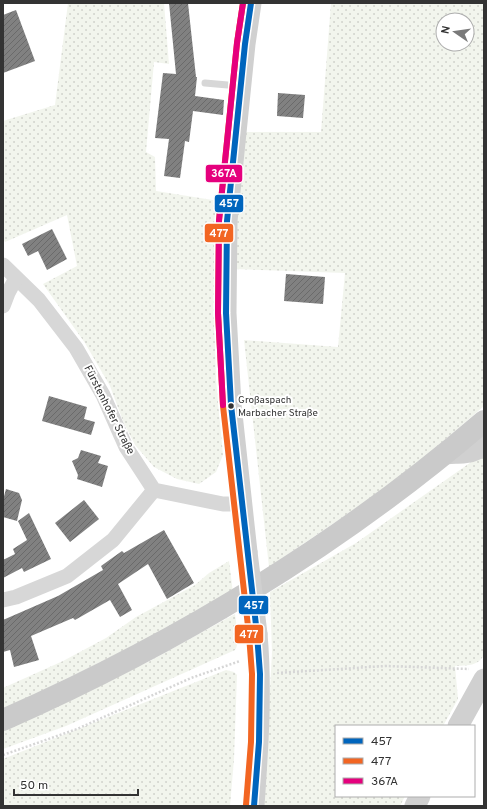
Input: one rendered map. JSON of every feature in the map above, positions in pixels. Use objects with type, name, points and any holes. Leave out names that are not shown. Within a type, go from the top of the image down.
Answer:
[{"type":"main road","points":[[3,720],[57,696],[168,637],[228,603],[323,544],[386,500],[446,454],[484,421]]},
{"type":"street","points":[[251,3],[245,44],[227,221],[226,313],[231,405],[260,665],[259,742],[254,806]]},
{"type":"street","name":"Fürstenhofer Straße","points":[[3,265],[39,300],[76,348],[103,394],[126,447],[154,490]]},
{"type":"street","points":[[3,306],[16,278]]},
{"type":"street","points":[[446,454],[453,452],[468,453],[484,444]]},
{"type":"street","points":[[3,600],[16,597],[67,576],[113,540],[154,490],[223,504],[241,504]]},
{"type":"street","points":[[458,725],[477,674]]},
{"type":"street","points":[[415,806],[420,797]]},
{"type":"lane","points":[[205,83],[241,86]]},
{"type":"path","points":[[3,755],[77,729],[191,678],[225,665],[386,666],[477,674]]},
{"type":"shaded area","points":[[68,3],[164,3],[169,64],[154,62],[146,152],[155,157],[156,191],[219,201],[215,222],[214,310],[216,380],[223,455],[216,472],[199,484],[177,479],[154,467],[135,445],[123,421],[110,386],[85,343],[43,284],[77,266],[67,215],[5,242],[3,238],[3,121],[55,105]]},
{"type":"shaded area","points":[[331,3],[484,3],[484,406],[433,450],[374,496],[269,567],[244,340],[338,347],[345,273],[233,269],[244,132],[321,132]]},
{"type":"shaded area","points":[[484,453],[484,655],[478,662],[455,666],[458,699],[444,725],[335,725],[335,797],[404,797],[400,806],[264,806],[272,652],[270,592],[356,543]]},
{"type":"shaded area","points":[[229,561],[233,593],[192,617],[3,710],[3,688],[63,661],[106,638],[136,617],[195,585],[209,573]]},
{"type":"shaded area","points":[[235,614],[238,642],[235,650],[66,726],[3,749],[3,730],[150,661]]},
{"type":"shaded area","points":[[226,670],[234,672],[237,675],[234,759],[230,806],[3,806],[3,759]]},
{"type":"building","points":[[169,3],[188,3],[197,77],[195,96],[224,100],[223,115],[193,111],[189,142],[185,141],[180,178],[164,176],[169,139],[155,138],[163,73],[176,74]]},
{"type":"building","points":[[16,10],[35,61],[3,73],[3,15]]},
{"type":"building","points":[[278,93],[305,95],[303,118],[277,116]]},
{"type":"building","points":[[52,229],[67,259],[47,270],[38,251],[28,256],[22,244]]},
{"type":"building","points":[[286,274],[325,277],[323,304],[284,301]]},
{"type":"building","points":[[49,396],[87,407],[84,419],[95,422],[91,435],[42,421]]},
{"type":"building","points":[[81,450],[101,456],[98,463],[108,466],[102,487],[77,479],[78,475],[72,461],[78,458]]},
{"type":"building","points":[[6,489],[19,493],[22,500],[17,521],[3,517],[3,500]]},
{"type":"building","points":[[84,500],[99,519],[70,542],[55,523]]},
{"type":"building","points":[[29,513],[51,559],[24,572],[22,568],[3,578],[3,560],[15,554],[13,549],[27,540],[18,521]]},
{"type":"building","points":[[164,530],[194,583],[167,599],[148,564],[118,584],[132,610],[120,617],[110,600],[75,620],[73,618],[31,636],[39,660],[14,667],[10,650],[3,652],[3,620],[58,596],[103,570],[101,566],[122,551],[124,553]]},
{"type":"transit line","name":"477","points":[[243,3],[237,43],[219,220],[218,313],[223,406],[249,635],[252,674],[251,742],[246,805]]},
{"type":"transit line","name":"367A","points":[[223,405],[218,313],[219,221],[237,43],[243,3]]},
{"type":"transit line","name":"457","points":[[251,3],[245,44],[227,221],[226,313],[231,405],[257,634],[260,674],[259,742],[254,806]]},
{"type":"place","name":"Großaspach Marbacher Straße","points":[[231,406]]}]
